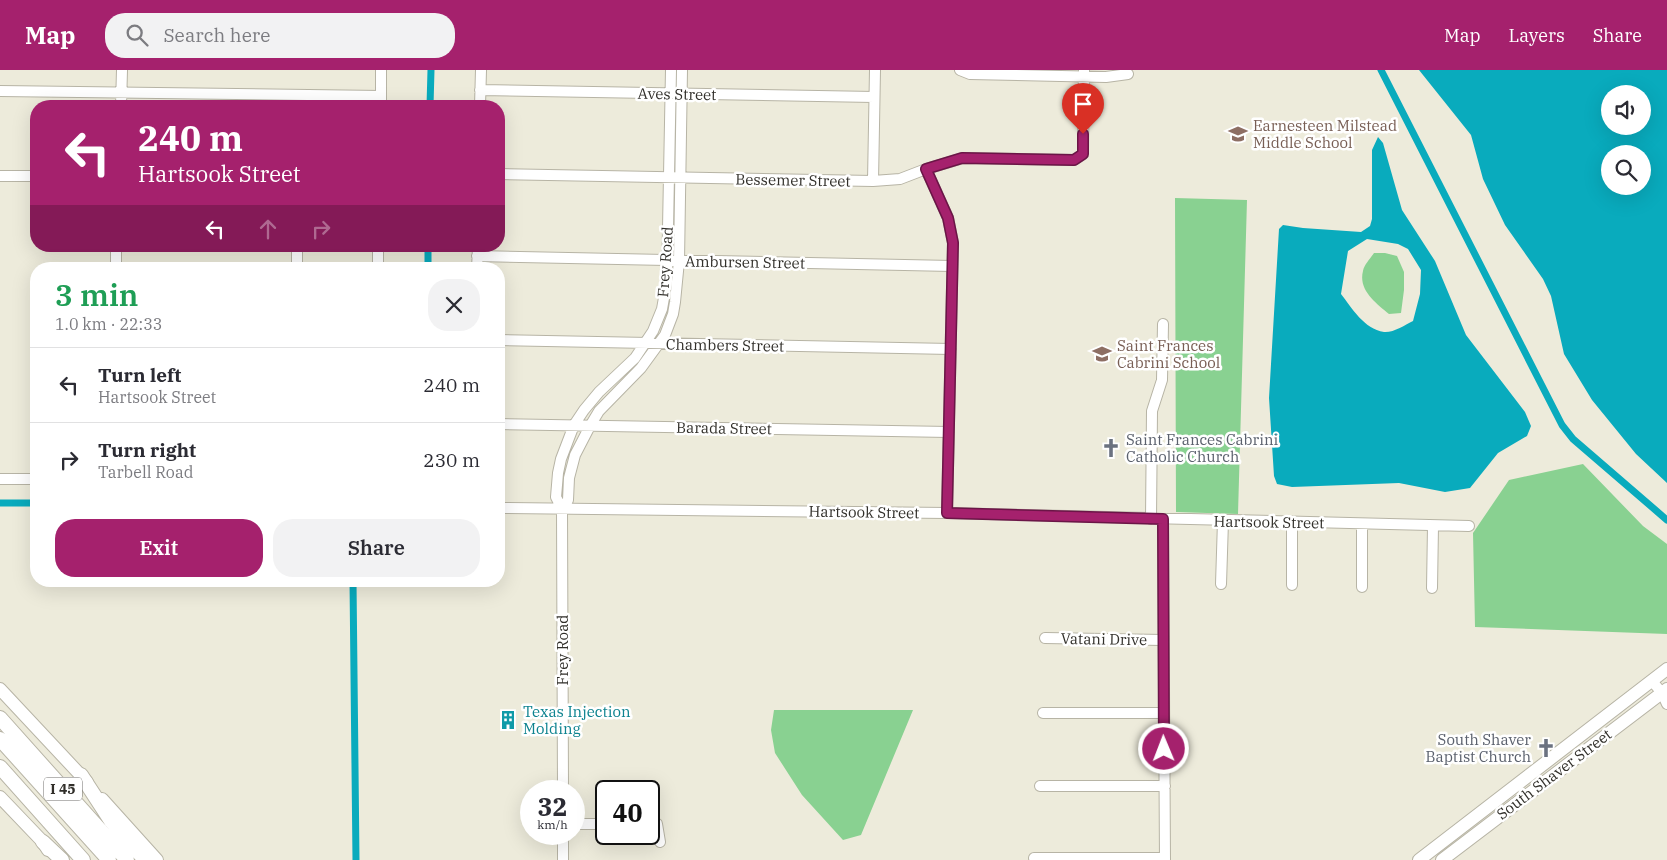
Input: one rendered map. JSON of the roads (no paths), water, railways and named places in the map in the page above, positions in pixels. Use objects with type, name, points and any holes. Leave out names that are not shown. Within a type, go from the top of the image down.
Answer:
[{"type":"highway","name":"I 45","points":[[0,718],[127,860]]},
{"type":"highway","name":"I 45","points":[[0,739],[109,860]]},
{"type":"highway","name":"I 45","points":[[0,767],[83,860]]},
{"type":"highway","points":[[81,775],[111,821],[145,860]]},
{"type":"highway","points":[[43,842],[62,860]]},
{"type":"main road","name":"South Shaver Street","points":[[1419,860],[1667,670]]},
{"type":"main road","points":[[0,690],[81,775],[157,860]]},
{"type":"main road","name":"South Shaver Street","points":[[1442,860],[1665,696]]},
{"type":"main road","points":[[0,797],[43,842],[55,860]]},
{"type":"main road","points":[[1452,834],[1460,846]]},
{"type":"street","points":[[121,100],[122,70]]},
{"type":"street","points":[[381,70],[381,100]]},
{"type":"street","points":[[480,100],[481,70]]},
{"type":"street","name":"Frey Road","points":[[563,780],[562,509],[556,497],[558,472],[574,425],[599,392],[635,358],[653,331],[662,309],[667,281],[671,70]]},
{"type":"street","name":"Frey Road","points":[[562,509],[568,500],[569,478],[574,455],[590,426],[599,411],[641,368],[665,335],[673,314],[678,286],[679,260],[682,70]]},
{"type":"street","points":[[873,181],[874,70]]},
{"type":"street","points":[[960,70],[970,74],[1084,73],[1106,76],[1128,74]]},
{"type":"street","name":"Bessemer Street","points":[[505,174],[873,181],[900,179],[962,158],[1074,160],[1083,154],[1084,73]]},
{"type":"street","name":"Aves Street","points":[[480,90],[874,97]]},
{"type":"street","points":[[0,91],[344,100]]},
{"type":"street","points":[[926,169],[948,218],[953,243],[947,513]]},
{"type":"street","points":[[0,176],[30,176]]},
{"type":"street","name":"Ambursen Street","points":[[498,252],[667,260],[952,266]]},
{"type":"street","points":[[1151,519],[1152,410],[1162,380],[1163,324]]},
{"type":"street","name":"Chambers Street","points":[[505,340],[951,349]]},
{"type":"street","name":"Barada Street","points":[[505,424],[949,432]]},
{"type":"street","points":[[0,479],[30,479]]},
{"type":"street","name":"Hartsook Street","points":[[505,508],[947,513],[1469,526]]},
{"type":"street","points":[[1034,858],[1166,859],[1163,519]]},
{"type":"street","points":[[1221,584],[1223,521]]},
{"type":"street","points":[[1292,522],[1292,585]]},
{"type":"street","points":[[1362,524],[1362,587]]},
{"type":"street","points":[[1432,588],[1433,526]]},
{"type":"street","name":"Vatani Drive","points":[[1046,638],[1163,640]]},
{"type":"street","points":[[1652,681],[1665,696]]},
{"type":"street","points":[[1043,713],[1164,713]]},
{"type":"street","points":[[1040,786],[1165,786]]},
{"type":"street","points":[[563,845],[563,860]]},
{"type":"water","points":[[1419,70],[1667,70],[1667,483],[1636,454],[1592,400],[1564,354],[1551,296],[1543,279],[1505,225],[1483,179],[1471,135]]},
{"type":"water","points":[[1378,137],[1383,143],[1402,210],[1435,261],[1466,335],[1525,412],[1531,426],[1527,436],[1498,453],[1470,488],[1445,492],[1399,483],[1292,487],[1277,484],[1274,476],[1269,398],[1279,229],[1283,225],[1361,232],[1370,226],[1372,219],[1372,150]],"holes":[[[1367,239],[1398,244],[1408,249],[1421,270],[1420,294],[1413,321],[1395,330],[1384,332],[1370,327],[1341,294],[1348,251]]]},
{"type":"waterway","points":[[430,100],[431,70]]},
{"type":"waterway","points":[[1381,70],[1562,425],[1573,439],[1667,520]]},
{"type":"waterway","points":[[428,252],[428,262]]},
{"type":"waterway","points":[[0,503],[30,503]]},
{"type":"waterway","points":[[353,587],[356,860]]},
{"type":"place","name":"Earnesteen Milstead Middle School","points":[[1238,134]]},
{"type":"place","name":"Saint Frances Cabrini School","points":[[1102,354]]},
{"type":"place","name":"Saint Frances Cabrini Catholic Church","points":[[1111,448]]},
{"type":"place","name":"Texas Injection Molding","points":[[508,720]]},
{"type":"place","name":"South Shaver Baptist Church","points":[[1546,748]]}]
